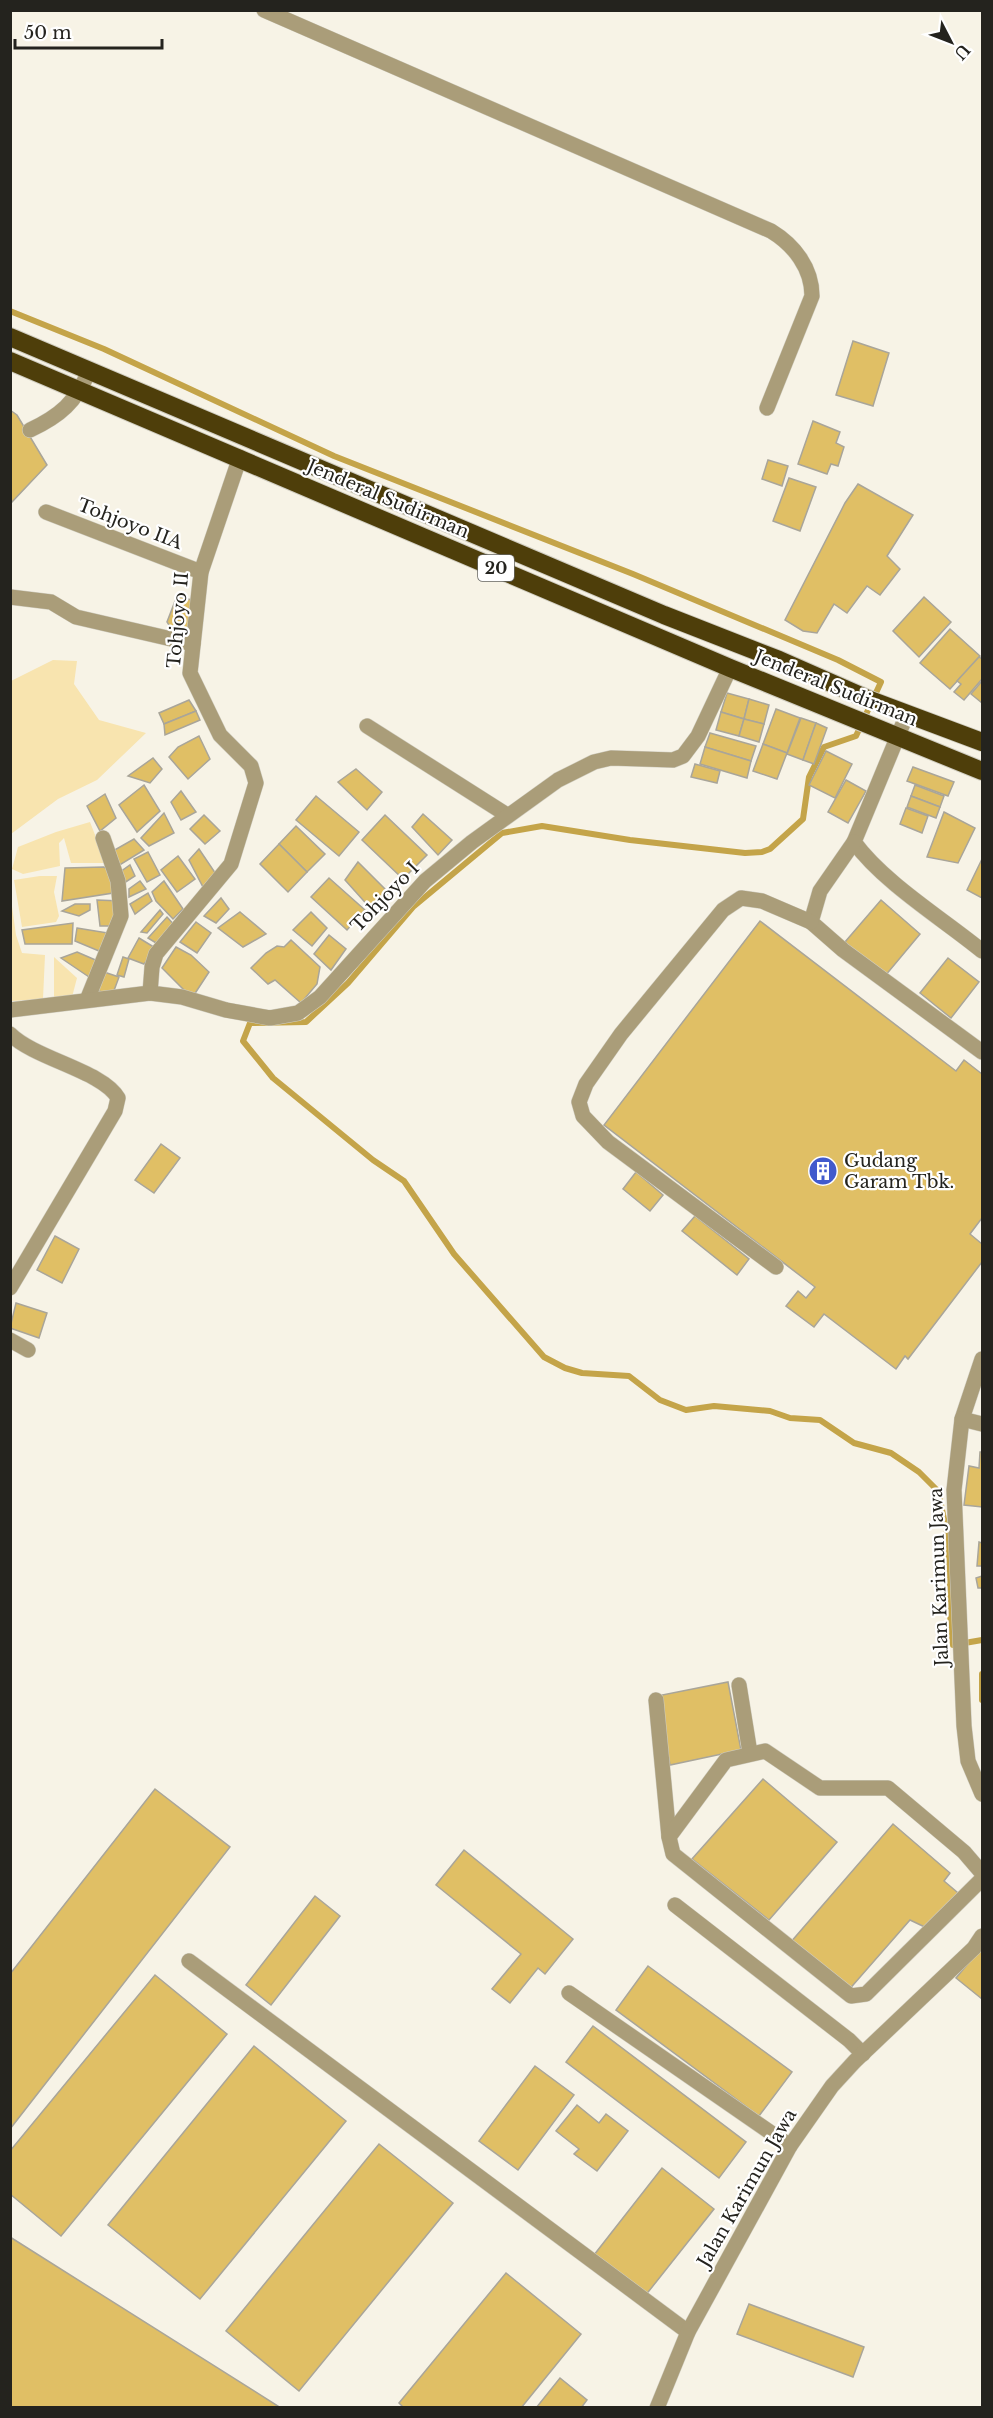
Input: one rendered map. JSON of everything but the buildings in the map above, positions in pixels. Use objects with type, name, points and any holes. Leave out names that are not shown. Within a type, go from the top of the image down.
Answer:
[{"type":"highway","name":"Jenderal Sudirman","points":[[10,337],[664,615],[907,714],[982,742]]},
{"type":"highway","name":"Jenderal Sudirman","points":[[10,362],[240,457],[730,668],[982,771]]},
{"type":"highway","points":[[397,526],[406,504]]},
{"type":"highway","points":[[770,684],[779,660]]},
{"type":"street","points":[[264,10],[749,221],[785,240],[796,250],[812,284],[812,296],[766,408]]},
{"type":"street","points":[[30,430],[63,412],[80,391],[89,371]]},
{"type":"street","name":"Tohjoyo II","points":[[150,993],[152,967],[156,954],[231,864],[256,783],[251,766],[220,735],[190,673],[201,572],[240,457]]},
{"type":"street","name":"Tohjoyo IIA","points":[[46,512],[201,572]]},
{"type":"street","points":[[10,597],[51,602],[76,617],[193,644]]},
{"type":"street","name":"Tohjoyo I","points":[[10,1010],[150,993],[182,997],[226,1010],[270,1018],[298,1013],[320,997],[408,897],[507,815],[558,780],[594,762],[611,758],[673,760],[682,756],[698,736],[730,668]]},
{"type":"street","points":[[811,922],[820,891],[854,842],[907,714]]},
{"type":"street","points":[[367,726],[507,815]]},
{"type":"street","points":[[87,1000],[121,916],[118,881],[103,838]]},
{"type":"street","points":[[854,842],[870,861],[891,879],[982,951]]},
{"type":"street","points":[[776,1267],[608,1142],[583,1116],[579,1102],[586,1084],[621,1034],[723,910],[741,898],[762,901],[811,922],[843,950],[982,1052]]},
{"type":"street","points":[[10,1034],[30,1049],[70,1066],[109,1089],[118,1098],[115,1112],[10,1288]]},
{"type":"street","points":[[10,1340],[28,1350]]},
{"type":"street","name":"Jalan Karimun Jawa","points":[[982,1359],[962,1419],[954,1490],[964,1726],[968,1761],[982,1791]]},
{"type":"street","points":[[962,1419],[982,1424]]},
{"type":"street","points":[[739,1685],[750,1753]]},
{"type":"street","points":[[656,1700],[669,1837],[673,1854],[851,1996],[866,1994],[982,1880]]},
{"type":"street","points":[[669,1837],[726,1760],[765,1751],[820,1788],[888,1788],[964,1852],[982,1873]]},
{"type":"street","points":[[675,1905],[849,2040],[863,2054]]},
{"type":"street","name":"Jalan Karimun Jawa","points":[[657,2408],[688,2332],[790,2146],[832,2086],[974,1948],[982,1936]]},
{"type":"street","points":[[189,1962],[688,2332]]},
{"type":"street","points":[[569,1993],[790,2146]]},
{"type":"shaded area","points":[[53,660],[77,661],[74,684],[99,720],[146,733],[97,780],[58,799],[11,834],[11,681]]},
{"type":"shaded area","points":[[90,822],[106,863],[71,863],[64,838],[59,843],[60,866],[23,874],[12,869],[18,847]]},
{"type":"shaded area","points":[[57,876],[54,892],[59,916],[56,922],[22,927],[14,880]]},
{"type":"shaded area","points":[[10,892],[16,935],[22,953],[45,955],[43,999],[11,1001]]},
{"type":"shaded area","points":[[54,957],[77,978],[72,997],[54,997]]},
{"type":"waterway","points":[[10,311],[104,349],[334,456],[633,574],[838,660],[881,682],[856,736],[824,747],[809,777],[803,819],[770,849],[745,853],[630,840],[542,826],[502,833],[413,907],[348,983],[306,1022],[250,1023],[243,1041],[273,1078],[373,1160],[404,1181],[454,1254],[544,1357],[565,1368],[582,1373],[629,1376],[660,1400],[686,1410],[714,1406],[770,1411],[790,1418],[820,1420],[854,1443],[891,1453],[919,1472],[938,1491],[947,1533],[949,1605],[953,1645],[982,1640]]},
{"type":"waterway","points":[[982,1674],[982,1700]]},
{"type":"place","name":"Gudang Garam Tbk.","points":[[823,1171]]}]
